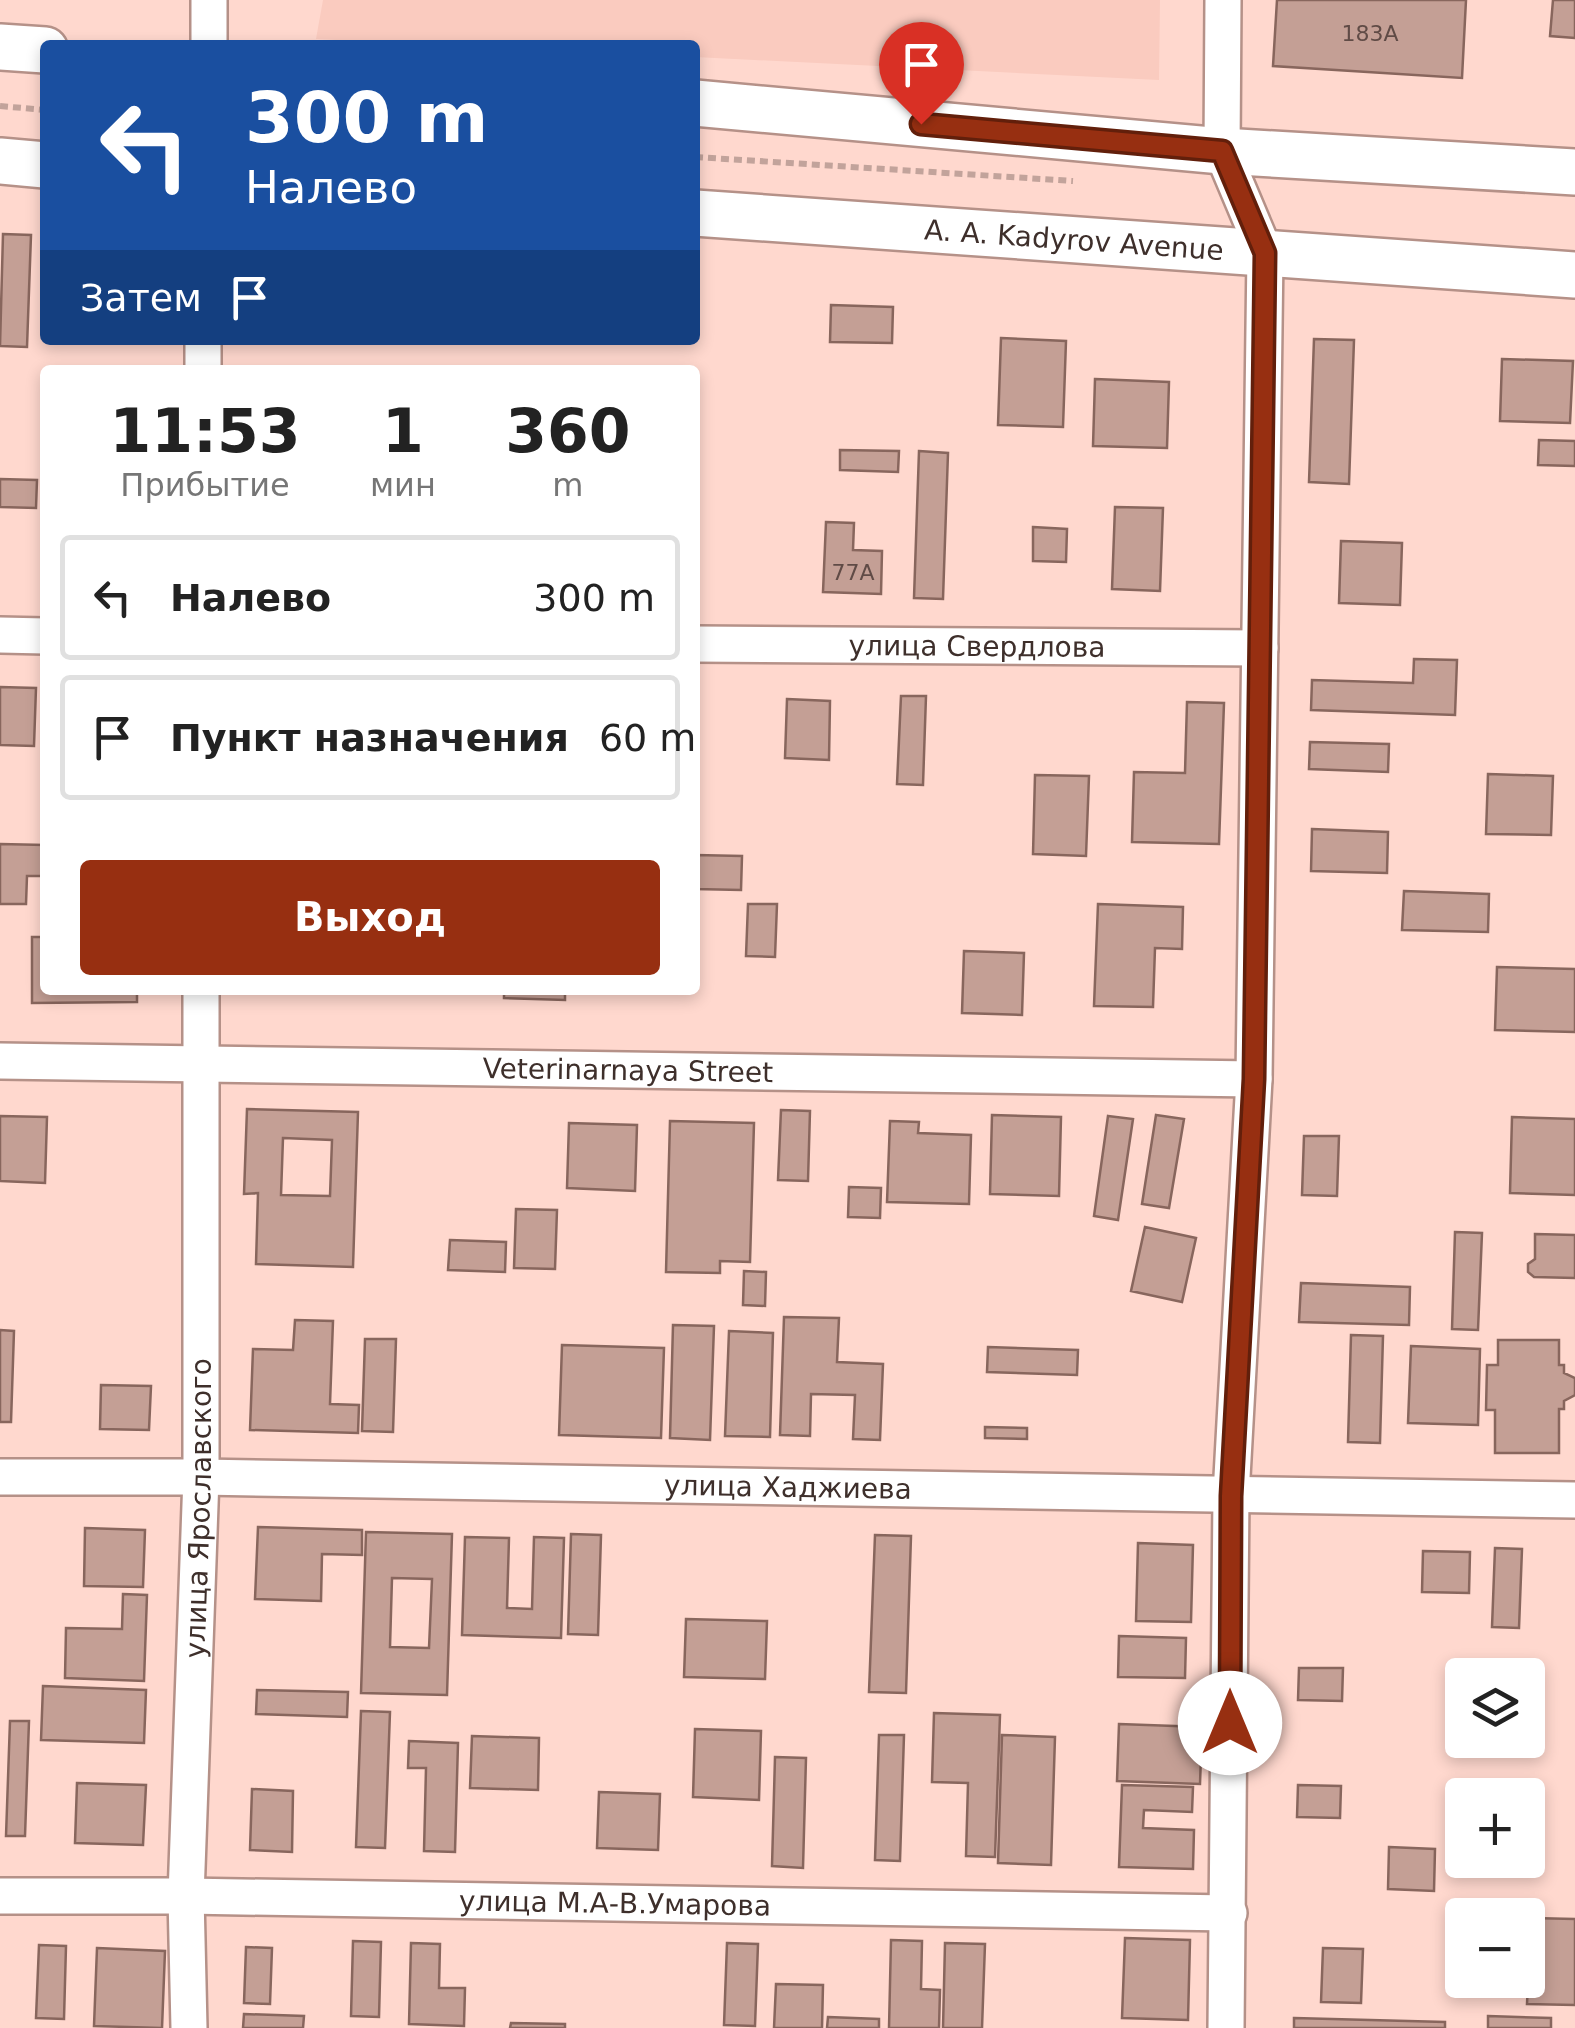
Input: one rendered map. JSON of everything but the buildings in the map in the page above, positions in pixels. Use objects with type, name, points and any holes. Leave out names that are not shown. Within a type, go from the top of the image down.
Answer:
[{"type":"street","points":[[209,0],[209,40]]},
{"type":"street","points":[[1223,0],[1222,151],[1265,253],[1254,1079],[1231,1496],[1226,2028]]},
{"type":"street","points":[[0,47],[40,50]]},
{"type":"street","points":[[700,104],[1222,151],[1575,172]]},
{"type":"street","points":[[0,160],[40,164]]},
{"type":"street","name":"A. A. Kadyrov Avenue","points":[[700,214],[1575,275]]},
{"type":"street","points":[[0,634],[40,636]]},
{"type":"street","name":"улица Свердлова","points":[[700,644],[1260,648]]},
{"type":"street","name":"улица Ярославского","points":[[189,2028],[186,1896],[201,1477],[201,995]]},
{"type":"street","name":"Veterinarnaya Street","points":[[0,1061],[1254,1079]]},
{"type":"street","name":"улица Хаджиева","points":[[0,1477],[1575,1500]]},
{"type":"street","name":"улица М.А-В.Умарова","points":[[0,1896],[1229,1913]]},
{"type":"path","points":[[0,106],[40,110]]},
{"type":"shaded area","points":[[323,0],[1160,0],[1159,80],[700,57],[700,40],[316,39]]},
{"type":"route","points":[[921,124],[1222,151],[1265,253],[1254,1079],[1231,1496],[1230,1723]]}]
